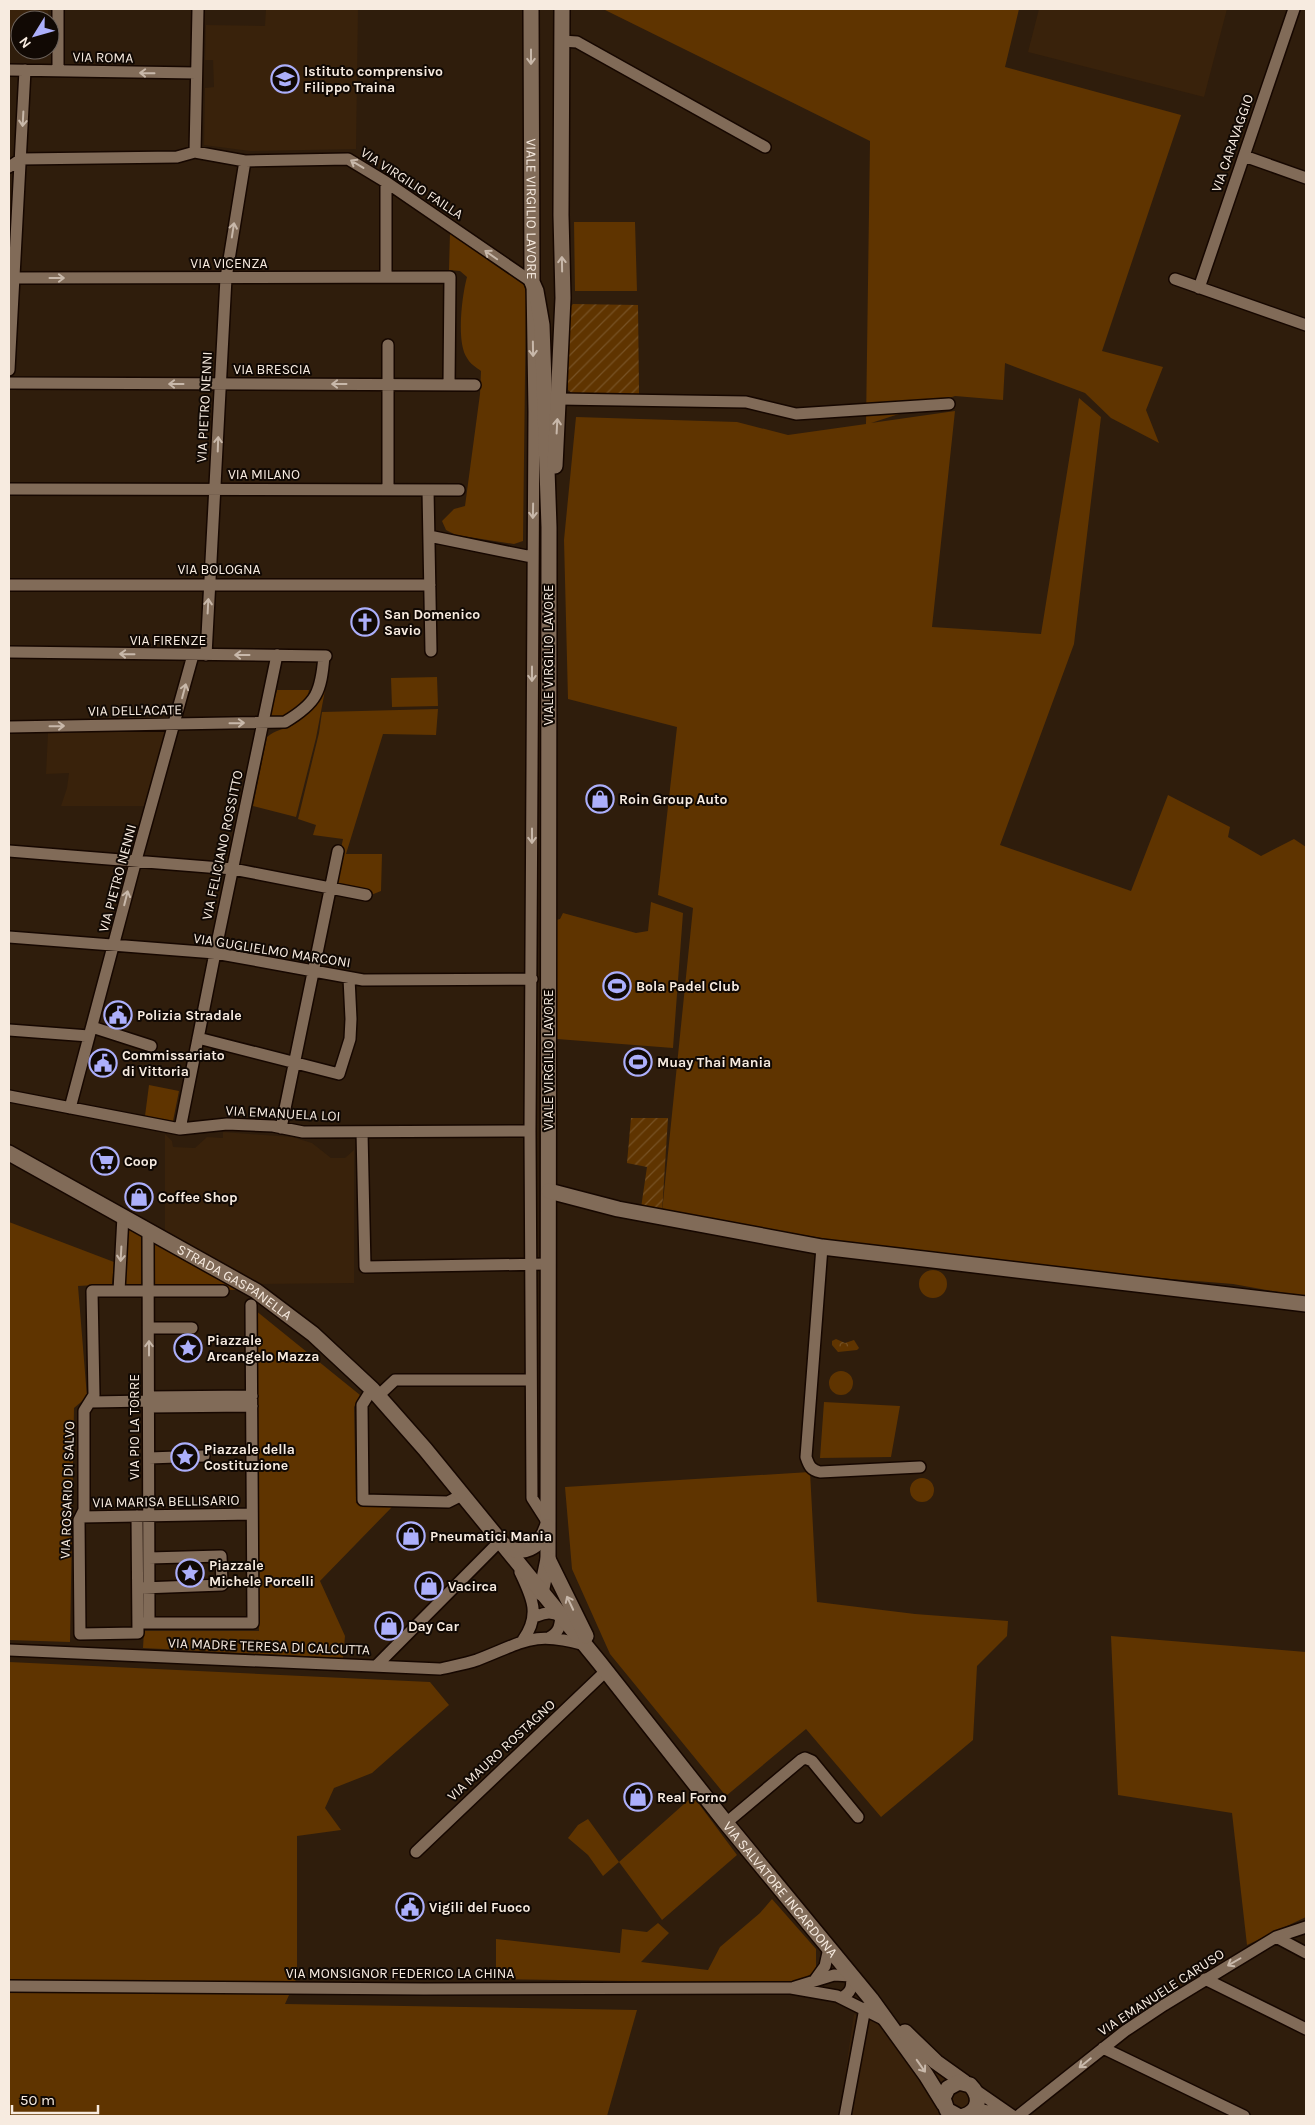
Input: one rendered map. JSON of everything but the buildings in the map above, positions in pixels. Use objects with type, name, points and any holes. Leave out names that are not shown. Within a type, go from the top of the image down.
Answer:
[{"type":"street","points":[[58,9],[58,71]]},
{"type":"street","points":[[195,152],[198,9]]},
{"type":"street","name":"VIALE VIRGILIO LAVORE","points":[[531,9],[532,282],[536,291],[542,324],[549,527],[548,1559],[541,1593]]},
{"type":"street","name":"VIALE VIRGILIO LAVORE","points":[[549,527],[556,456],[563,298],[561,215],[562,9]]},
{"type":"street","name":"VIA CARAVAGGIO","points":[[1199,288],[1294,9]]},
{"type":"street","points":[[562,41],[577,42],[765,147]]},
{"type":"street","name":"VIA ROMA","points":[[9,70],[196,74]]},
{"type":"street","points":[[9,370],[15,166],[25,70]]},
{"type":"street","name":"VIA VIRGILIO FAILLA","points":[[15,166],[177,157],[195,152],[245,161],[348,159],[386,182],[532,282]]},
{"type":"street","points":[[1244,156],[1306,178]]},
{"type":"street","name":"VIA PIETRO NENNI","points":[[206,655],[226,278],[245,161]]},
{"type":"street","points":[[386,182],[386,277]]},
{"type":"street","name":"VIA VICENZA","points":[[12,278],[450,277],[449,385]]},
{"type":"street","points":[[1175,279],[1306,325]]},
{"type":"street","points":[[376,1666],[500,1541],[507,1547],[525,1550],[541,1541],[548,1524],[532,1498],[530,1131],[534,412],[532,282]]},
{"type":"street","points":[[388,345],[388,490]]},
{"type":"street","name":"VIA BRESCIA","points":[[9,383],[475,385]]},
{"type":"street","points":[[559,399],[746,402],[796,414],[949,404]]},
{"type":"street","name":"VIA MILANO","points":[[9,489],[459,490]]},
{"type":"street","points":[[428,490],[431,651]]},
{"type":"street","points":[[429,536],[532,557]]},
{"type":"street","name":"VIA BOLOGNA","points":[[9,585],[430,585]]},
{"type":"street","name":"VIA FIRENZE","points":[[9,652],[193,656],[325,656]]},
{"type":"street","name":"VIA FELICIANO ROSSITTO","points":[[180,1129],[214,953],[277,655]]},
{"type":"street","name":"VIA PIETRO NENNI","points":[[70,1108],[193,656]]},
{"type":"street","name":"VIA DELL'ACATE","points":[[9,727],[285,722],[303,711],[316,695],[322,680],[325,656]]},
{"type":"street","points":[[9,851],[233,869],[366,894]]},
{"type":"street","points":[[281,1128],[338,851]]},
{"type":"street","name":"VIA GUGLIELMO MARCONI","points":[[9,936],[214,953],[363,980],[532,979]]},
{"type":"street","points":[[532,961],[548,961]]},
{"type":"street","points":[[198,1038],[339,1074],[350,1039],[349,978]]},
{"type":"street","points":[[9,1030],[91,1031],[151,1046]]},
{"type":"street","name":"VIA EMANUELA LOI","points":[[9,1096],[180,1129],[227,1124],[281,1128],[303,1132],[530,1131]]},
{"type":"street","points":[[362,1132],[365,1266],[547,1264]]},
{"type":"street","name":"STRADA GASPANELLA","points":[[9,1153],[256,1291],[312,1334],[375,1393],[425,1449],[541,1593]]},
{"type":"street","points":[[549,1191],[618,1209],[822,1247],[1306,1304]]},
{"type":"street","points":[[123,1216],[119,1291],[223,1291]]},
{"type":"street","name":"VIA PIO LA TORRE","points":[[143,1588],[149,1558],[148,1231]]},
{"type":"street","points":[[822,1247],[806,1457],[808,1464],[811,1468],[820,1472],[920,1467]]},
{"type":"street","name":"VIA ROSARIO DI SALVO","points":[[119,1291],[92,1290],[94,1395],[84,1411],[84,1510],[79,1520],[80,1634],[138,1633],[143,1623]]},
{"type":"street","points":[[137,1516],[143,1588],[143,1623],[253,1623],[251,1305]]},
{"type":"street","points":[[149,1328],[192,1328]]},
{"type":"street","points":[[462,1495],[448,1502],[363,1500],[362,1406],[375,1393],[395,1380],[531,1380]]},
{"type":"street","points":[[91,1402],[252,1401]]},
{"type":"street","points":[[149,1458],[204,1456]]},
{"type":"street","name":"VIA MARISA BELLISARIO","points":[[81,1517],[137,1516],[149,1512],[252,1510]]},
{"type":"street","points":[[143,1588],[222,1585],[221,1556],[149,1558]]},
{"type":"street","points":[[548,1559],[602,1667]]},
{"type":"street","points":[[514,1560],[531,1596],[535,1620]]},
{"type":"street","points":[[523,1640],[535,1620],[541,1593]]},
{"type":"street","name":"VIA SALVATORE INCARDONA","points":[[541,1593],[851,1976],[868,2004]]},
{"type":"street","points":[[535,1620],[544,1613],[552,1612],[561,1616],[557,1633],[549,1638]]},
{"type":"street","name":"VIA MADRE TERESA DI CALCUTTA","points":[[9,1650],[440,1669],[475,1661],[523,1640],[549,1638],[585,1645]]},
{"type":"street","name":"VIA MAURO ROSTAGNO","points":[[416,1852],[602,1667]]},
{"type":"street","points":[[726,1823],[801,1760],[806,1758],[812,1761],[858,1818]]},
{"type":"street","name":"VIA EMANUELE CARUSO","points":[[1014,2116],[1124,2031],[1205,1979],[1276,1937],[1306,1927]]},
{"type":"street","points":[[1276,1937],[1306,1953]]},
{"type":"street","points":[[816,1980],[825,1966],[828,1948]]},
{"type":"street","points":[[791,1988],[834,1975],[851,1976],[851,1990],[841,1998]]},
{"type":"street","points":[[1205,1979],[1306,2029]]},
{"type":"street","name":"VIA MONSIGNOR FEDERICO LA CHINA","points":[[9,1986],[791,1988]]},
{"type":"street","points":[[791,1988],[868,2004],[936,2062],[1014,2116]]},
{"type":"street","points":[[868,2004],[886,2020],[926,2074],[959,2113]]},
{"type":"street","points":[[845,2116],[868,2004]]},
{"type":"street","points":[[1103,2048],[1244,2116]]},
{"type":"street","points":[[959,2113],[978,2100],[969,2086],[958,2082],[948,2088],[943,2098],[959,2113],[996,2111],[1014,2116]]},
{"type":"shaded area","points":[[9,9],[48,9],[10,10],[9,33]]},
{"type":"shaded area","name":"Istituto comprensivo Filippo Traina","points":[[266,9],[358,9],[356,149],[250,151],[204,145],[205,88],[214,87],[213,60],[205,60],[206,25],[265,26]]},
{"type":"shaded area","points":[[1039,9],[1227,9],[1204,97],[1028,52]]},
{"type":"shaded area","points":[[166,730],[144,806],[61,806],[67,788],[69,773],[46,774],[48,733]]},
{"type":"shaded area","points":[[223,1132],[292,1137],[312,1143],[331,1158],[345,1158],[354,1150],[354,1283],[258,1284],[165,1231],[165,1134],[172,1141],[173,1147],[195,1148],[207,1137],[223,1138]]},
{"type":"shaded area","points":[[854,2014],[885,2024],[932,2067],[999,2116],[839,2116]]},
{"type":"green space","points":[[603,9],[1019,9],[1005,67],[1181,115],[1102,351],[1163,367],[1146,410],[1159,443],[1111,418],[1085,393],[1005,363],[1003,400],[955,396],[871,423],[955,411],[932,627],[1041,634],[1079,398],[1101,417],[1074,644],[1000,845],[1131,891],[1168,795],[1230,827],[1228,837],[1261,856],[1294,839],[1306,847],[1306,1297],[1233,1284],[1049,1269],[907,1252],[662,1212],[693,908],[658,895],[677,727],[568,699],[564,540],[576,417],[737,422],[788,435],[866,424],[870,141]]},
{"type":"green space","points":[[574,222],[635,222],[637,291],[575,291]]},
{"type":"green space","points":[[450,233],[524,285],[526,293],[523,541],[514,544],[456,535],[446,530],[442,521],[454,509],[465,506],[480,394],[481,371],[470,362],[464,351],[461,318],[467,277],[460,271],[449,270]]},
{"type":"green space","points":[[573,304],[638,305],[639,394],[573,394],[568,390],[567,310]]},
{"type":"green space","points":[[437,677],[438,706],[392,707],[391,678]]},
{"type":"green space","points":[[326,685],[316,738],[296,817],[253,806],[267,737],[276,731],[293,725],[304,717]]},
{"type":"green space","points":[[277,690],[309,690],[308,696],[301,705],[277,720],[271,718],[270,715]]},
{"type":"green space","points":[[438,709],[436,735],[383,734],[346,854],[382,854],[381,891],[371,895],[333,886],[343,839],[313,835],[316,825],[298,819],[319,733],[322,712]]},
{"type":"green space","name":"Bola Padel Club","points":[[651,902],[683,913],[673,1048],[557,1039],[556,920],[560,919],[563,913],[636,933],[648,931]]},
{"type":"green space","points":[[149,1085],[179,1091],[173,1121],[145,1116]]},
{"type":"green space","points":[[631,1118],[668,1118],[662,1212],[641,1208],[647,1167],[627,1163]]},
{"type":"green space","points":[[125,1220],[246,1290],[121,1289]]},
{"type":"green space","points":[[9,1222],[114,1262],[112,1284],[78,1286],[87,1397],[74,1408],[70,1642],[9,1640]]},
{"type":"green space","points":[[933,1270],[943,1274],[947,1284],[943,1294],[933,1298],[923,1294],[919,1284],[923,1274]]},
{"type":"green space","points":[[255,1310],[360,1395],[354,1407],[356,1503],[392,1507],[320,1581],[345,1636],[343,1658],[143,1648],[144,1631],[259,1631]]},
{"type":"green space","points":[[836,1339],[845,1343],[854,1340],[859,1348],[857,1350],[838,1352],[832,1345],[832,1341]]},
{"type":"green space","points":[[841,1371],[846,1372],[852,1378],[852,1388],[846,1394],[841,1395],[836,1394],[830,1388],[829,1383],[830,1378],[836,1372]]},
{"type":"green space","points":[[824,1402],[900,1406],[891,1457],[820,1458]]},
{"type":"green space","points":[[810,1472],[817,1602],[915,1614],[1008,1621],[1007,1636],[977,1666],[973,1740],[881,1817],[806,1729],[726,1796],[610,1654],[572,1569],[565,1487]]},
{"type":"green space","points":[[922,1478],[927,1479],[933,1485],[933,1495],[927,1501],[922,1502],[917,1501],[911,1495],[910,1490],[911,1485],[917,1479]]},
{"type":"green space","points":[[1111,1636],[1306,1652],[1306,1917],[1247,1945],[1232,1813],[1118,1795]]},
{"type":"green space","points":[[9,1662],[430,1682],[449,1705],[372,1773],[334,1788],[325,1808],[341,1830],[297,1836],[297,1977],[285,2004],[637,2010],[607,2116],[9,2116]]},
{"type":"green space","points":[[693,1796],[737,1855],[662,1920],[619,1862]]},
{"type":"green space","points":[[588,1819],[619,1862],[603,1876],[588,1855],[568,1838],[578,1825]]},
{"type":"green space","points":[[772,1899],[816,1949],[816,1967],[812,1973],[801,1980],[788,1983],[774,1983],[496,1979],[496,1939],[620,1953],[622,1929],[647,1932],[658,1923],[669,1933],[641,1962],[708,1970],[720,1947],[760,1913]]},
{"type":"place","name":"Istituto comprensivo Filippo Traina","points":[[285,79]]},
{"type":"place","name":"San Domenico Savio","points":[[365,622]]},
{"type":"place","name":"Roin Group Auto","points":[[600,799]]},
{"type":"place","name":"Bola Padel Club","points":[[617,986]]},
{"type":"place","name":"Polizia Stradale","points":[[118,1015]]},
{"type":"place","name":"Muay Thai Mania","points":[[638,1062]]},
{"type":"place","name":"Commissariato di Vittoria","points":[[103,1063]]},
{"type":"place","name":"Coop","points":[[105,1161]]},
{"type":"place","name":"Coffee Shop","points":[[139,1197]]},
{"type":"place","name":"Piazzale Arcangelo Mazza","points":[[188,1348]]},
{"type":"place","name":"Piazzale della Costituzione","points":[[185,1457]]},
{"type":"place","name":"Pneumatici Mania","points":[[411,1536]]},
{"type":"place","name":"Piazzale Michele Porcelli","points":[[190,1573]]},
{"type":"place","name":"Vacirca","points":[[429,1586]]},
{"type":"place","name":"Day Car","points":[[389,1626]]},
{"type":"place","name":"Real Forno","points":[[638,1797]]},
{"type":"place","name":"Vigili del Fuoco","points":[[410,1907]]}]
